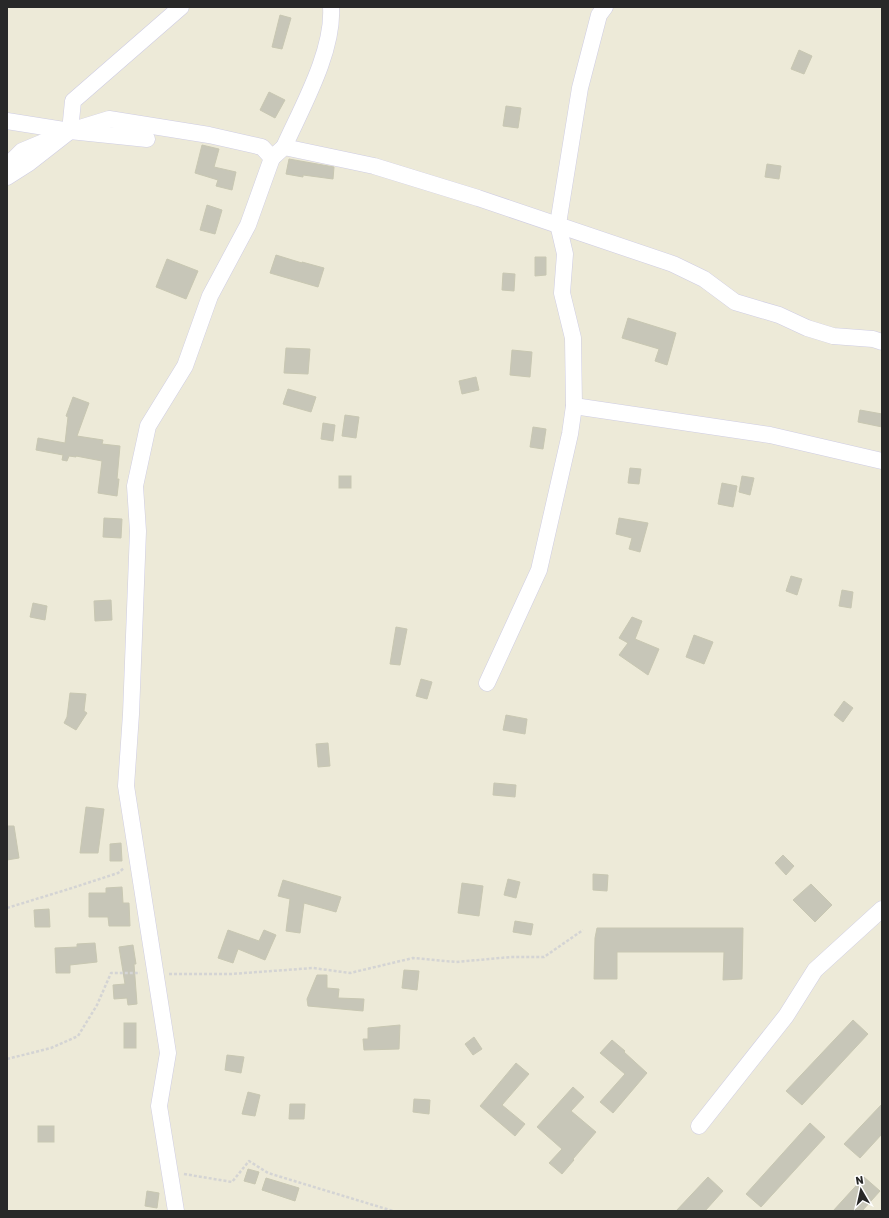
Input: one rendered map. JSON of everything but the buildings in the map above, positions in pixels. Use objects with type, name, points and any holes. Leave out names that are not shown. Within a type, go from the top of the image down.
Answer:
[{"type":"street","points":[[7,177],[29,163],[70,131],[72,101],[181,7]]},
{"type":"street","points":[[176,1211],[159,1106],[168,1054],[126,786],[131,714],[138,531],[135,486],[148,426],[185,366],[210,296],[248,225],[272,158],[284,147],[322,61],[332,20],[331,7]]},
{"type":"street","points":[[487,683],[539,570],[570,434],[574,406],[573,338],[562,293],[565,254],[558,224],[580,88],[599,15],[604,7]]},
{"type":"street","points":[[7,166],[22,151],[70,131],[109,119],[209,135],[262,146],[272,158]]},
{"type":"street","points":[[7,121],[70,131],[147,139]]},
{"type":"street","points":[[284,147],[374,166],[558,224],[672,264],[704,279],[735,302],[779,315],[807,328],[833,336],[873,339],[882,342]]},
{"type":"street","points":[[574,406],[770,435],[882,461]]},
{"type":"street","points":[[699,1126],[786,1016],[815,970],[882,909]]},
{"type":"path","points":[[7,908],[118,873],[137,856]]},
{"type":"path","points":[[7,1059],[52,1048],[78,1036],[97,1005],[112,973],[194,975],[313,968],[350,973],[413,958],[456,962],[511,957],[544,956],[583,930]]},
{"type":"path","points":[[170,1172],[232,1182],[249,1161],[268,1173],[393,1211]]}]
